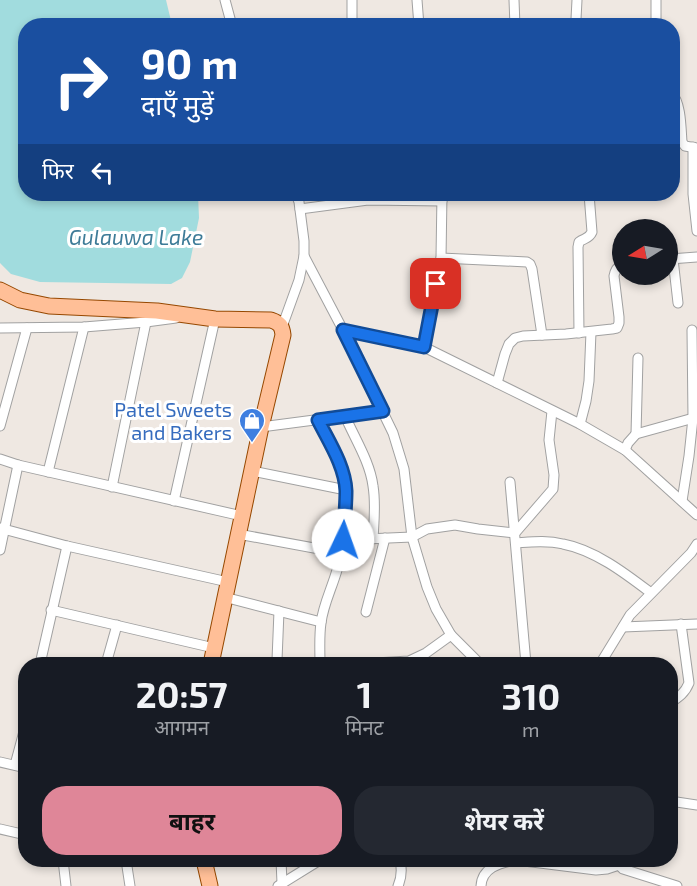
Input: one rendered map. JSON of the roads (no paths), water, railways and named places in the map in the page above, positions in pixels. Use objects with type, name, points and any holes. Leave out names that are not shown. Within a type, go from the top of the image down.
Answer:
[{"type":"main road","points":[[0,290],[20,300],[49,306],[157,311],[215,319],[271,320],[278,322],[282,327],[283,335],[261,426],[212,657]]},
{"type":"main road","points":[[206,867],[210,886]]},
{"type":"street","points":[[225,0],[230,18]]},
{"type":"street","points":[[352,0],[352,18]]},
{"type":"street","points":[[417,0],[418,18]]},
{"type":"street","points":[[514,0],[515,18]]},
{"type":"street","points":[[576,18],[577,0]]},
{"type":"street","points":[[656,0],[656,18]]},
{"type":"street","points":[[680,125],[682,142],[685,146],[695,148],[693,194],[697,231]]},
{"type":"street","points":[[282,327],[299,280],[304,256],[298,201]]},
{"type":"street","points":[[300,209],[360,201]]},
{"type":"street","points":[[424,347],[441,258],[442,201]]},
{"type":"street","points":[[579,333],[578,247],[579,242],[588,239],[592,232],[590,201]]},
{"type":"street","points":[[304,256],[343,330],[399,447],[404,469],[412,537],[436,609],[451,635],[473,657]]},
{"type":"street","points":[[678,258],[697,257]]},
{"type":"street","points":[[441,258],[530,264],[542,335]]},
{"type":"street","points":[[497,383],[509,344],[515,338],[617,328],[619,323],[615,285]]},
{"type":"street","points":[[675,285],[678,303]]},
{"type":"street","points":[[0,328],[84,327],[146,322],[190,315]]},
{"type":"street","points":[[174,501],[215,319]]},
{"type":"street","points":[[112,487],[146,322]]},
{"type":"street","points":[[48,472],[84,327]]},
{"type":"street","points":[[0,426],[27,328]]},
{"type":"street","points":[[343,330],[424,347],[580,424],[625,450],[697,515]]},
{"type":"street","points":[[682,501],[695,417],[692,330]]},
{"type":"street","points":[[580,424],[590,381],[591,332]]},
{"type":"street","points":[[636,434],[638,358]]},
{"type":"street","points":[[261,426],[383,411]]},
{"type":"street","points":[[516,538],[553,489],[554,475],[549,440],[552,411]]},
{"type":"street","points":[[345,416],[368,465],[373,484],[373,538]]},
{"type":"street","points":[[625,450],[636,434],[695,417]]},
{"type":"street","points":[[318,420],[338,460],[346,490],[341,553],[338,570],[326,600],[321,622],[320,657]]},
{"type":"street","points":[[0,459],[242,516]]},
{"type":"street","points":[[0,550],[18,465]]},
{"type":"street","points":[[252,471],[346,490]]},
{"type":"street","points":[[510,482],[525,657]]},
{"type":"street","points":[[343,540],[412,537],[427,529],[455,525],[580,549],[602,559],[651,593]]},
{"type":"street","points":[[3,528],[67,546],[228,582]]},
{"type":"street","points":[[238,534],[341,553]]},
{"type":"street","points":[[366,612],[385,538]]},
{"type":"street","points":[[604,657],[630,615],[691,553],[697,544]]},
{"type":"street","points":[[41,657],[67,546]]},
{"type":"street","points":[[224,597],[321,622]]},
{"type":"street","points":[[51,610],[214,648]]},
{"type":"street","points":[[277,657],[279,611]]},
{"type":"street","points":[[678,698],[686,690],[689,683],[681,624]]},
{"type":"street","points":[[623,627],[697,624]]},
{"type":"street","points":[[108,657],[117,625]]},
{"type":"street","points":[[420,657],[451,635]]},
{"type":"street","points":[[15,765],[18,754]]},
{"type":"street","points":[[0,762],[18,766]]},
{"type":"street","points":[[678,802],[697,805]]},
{"type":"street","points":[[0,829],[18,833]]},
{"type":"street","points":[[64,867],[66,886]]},
{"type":"street","points":[[127,867],[130,886]]},
{"type":"street","points":[[280,885],[281,867]]},
{"type":"street","points":[[280,885],[310,867]]},
{"type":"street","points":[[398,886],[401,880],[400,867]]},
{"type":"street","points":[[481,886],[484,873],[495,867]]},
{"type":"street","points":[[579,867],[597,870],[610,867]]},
{"type":"street","points":[[622,867],[677,886]]},
{"type":"street","points":[[639,874],[639,886]]},
{"type":"water","name":"Gulauwa Lake","points":[[0,0],[166,0],[170,18],[18,18],[18,201],[198,201],[199,218],[190,262],[182,278],[171,284],[40,282],[11,274],[0,263]]},
{"type":"place","name":"Patel Sweets and Bakers","points":[[252,444]]}]
